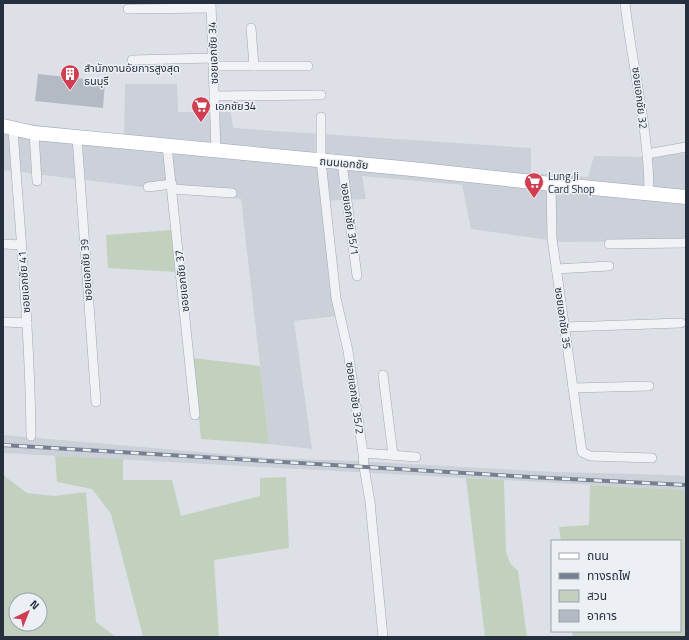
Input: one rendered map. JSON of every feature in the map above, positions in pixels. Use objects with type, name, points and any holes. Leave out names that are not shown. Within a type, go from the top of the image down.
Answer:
[{"type":"main road","name":"ถนนเอกชัย","points":[[8,128],[34,133],[686,196]]},
{"type":"street","name":"ซอยเอกชัย 32","points":[[626,3],[628,28],[635,64],[647,154],[649,193]]},
{"type":"street","points":[[128,9],[211,6]]},
{"type":"street","name":"ซอยเอกชัย 34","points":[[211,6],[216,150]]},
{"type":"street","points":[[251,28],[254,66]]},
{"type":"street","points":[[132,60],[213,62],[254,66],[308,66]]},
{"type":"street","points":[[214,96],[320,95]]},
{"type":"street","name":"ซอยเอกชัย 35/2","points":[[321,117],[321,161],[336,298],[348,351],[370,502],[383,637]]},
{"type":"street","name":"ซอยเอกชัย 41","points":[[8,128],[21,245],[27,323],[31,392],[31,436]]},
{"type":"street","points":[[34,133],[37,181]]},
{"type":"street","name":"ซอยเอกชัย 39","points":[[77,137],[96,402]]},
{"type":"street","name":"ซอยเอกชัย 37","points":[[167,146],[195,415]]},
{"type":"street","points":[[647,154],[686,148]]},
{"type":"street","name":"ซอยเอกชัย 35/1","points":[[342,163],[357,276]]},
{"type":"street","name":"ซอยเอกชัย 35","points":[[550,184],[552,238],[582,452],[590,456],[652,458]]},
{"type":"street","points":[[148,187],[172,187],[232,193]]},
{"type":"street","points":[[3,244],[21,245]]},
{"type":"street","points":[[609,244],[686,244]]},
{"type":"street","points":[[556,269],[609,266]]},
{"type":"street","points":[[3,322],[27,323]]},
{"type":"street","points":[[565,327],[681,323]]},
{"type":"street","points":[[383,375],[393,455]]},
{"type":"street","points":[[573,388],[649,386]]},
{"type":"street","points":[[363,453],[416,457]]},
{"type":"shaded area","points":[[125,84],[177,84],[178,112],[231,112],[233,128],[531,148],[531,173],[588,177],[594,156],[655,157],[686,153],[686,241],[563,242],[471,229],[462,185],[362,176],[366,199],[321,201],[337,316],[294,321],[312,449],[269,444],[241,199],[3,170],[3,119],[12,122],[124,135]]},
{"type":"shaded area","points":[[3,435],[270,458],[357,461],[555,472],[686,476],[686,490],[3,453]]},
{"type":"green space","points":[[171,230],[175,272],[108,268],[106,235]]},
{"type":"green space","points":[[193,358],[260,366],[269,444],[201,439]]},
{"type":"green space","points":[[55,456],[123,459],[123,480],[172,480],[181,516],[260,496],[260,478],[286,477],[289,548],[214,560],[219,637],[143,637],[111,514],[92,489],[57,482]]},
{"type":"green space","points":[[3,475],[27,493],[54,496],[86,492],[96,622],[116,637],[3,637]]},
{"type":"green space","points":[[466,478],[504,480],[506,552],[510,563],[518,571],[527,637],[485,637]]},
{"type":"green space","points":[[590,485],[686,490],[686,637],[573,637],[572,632],[681,632],[681,540],[561,540],[559,527],[589,525]]},
{"type":"building","name":"สำนักงานอัยการสูงสุด ธนบุรี","points":[[38,74],[105,81],[103,108],[35,101]]},
{"type":"railway","points":[[3,445],[686,485]]},
{"type":"place","name":"สำนักงานอัยการสูงสุด ธนบุรี","points":[[70,91]]},
{"type":"place","name":"เอกชัย34","points":[[201,123]]},
{"type":"place","name":"Lung Ji Card Shop","points":[[534,199]]}]
